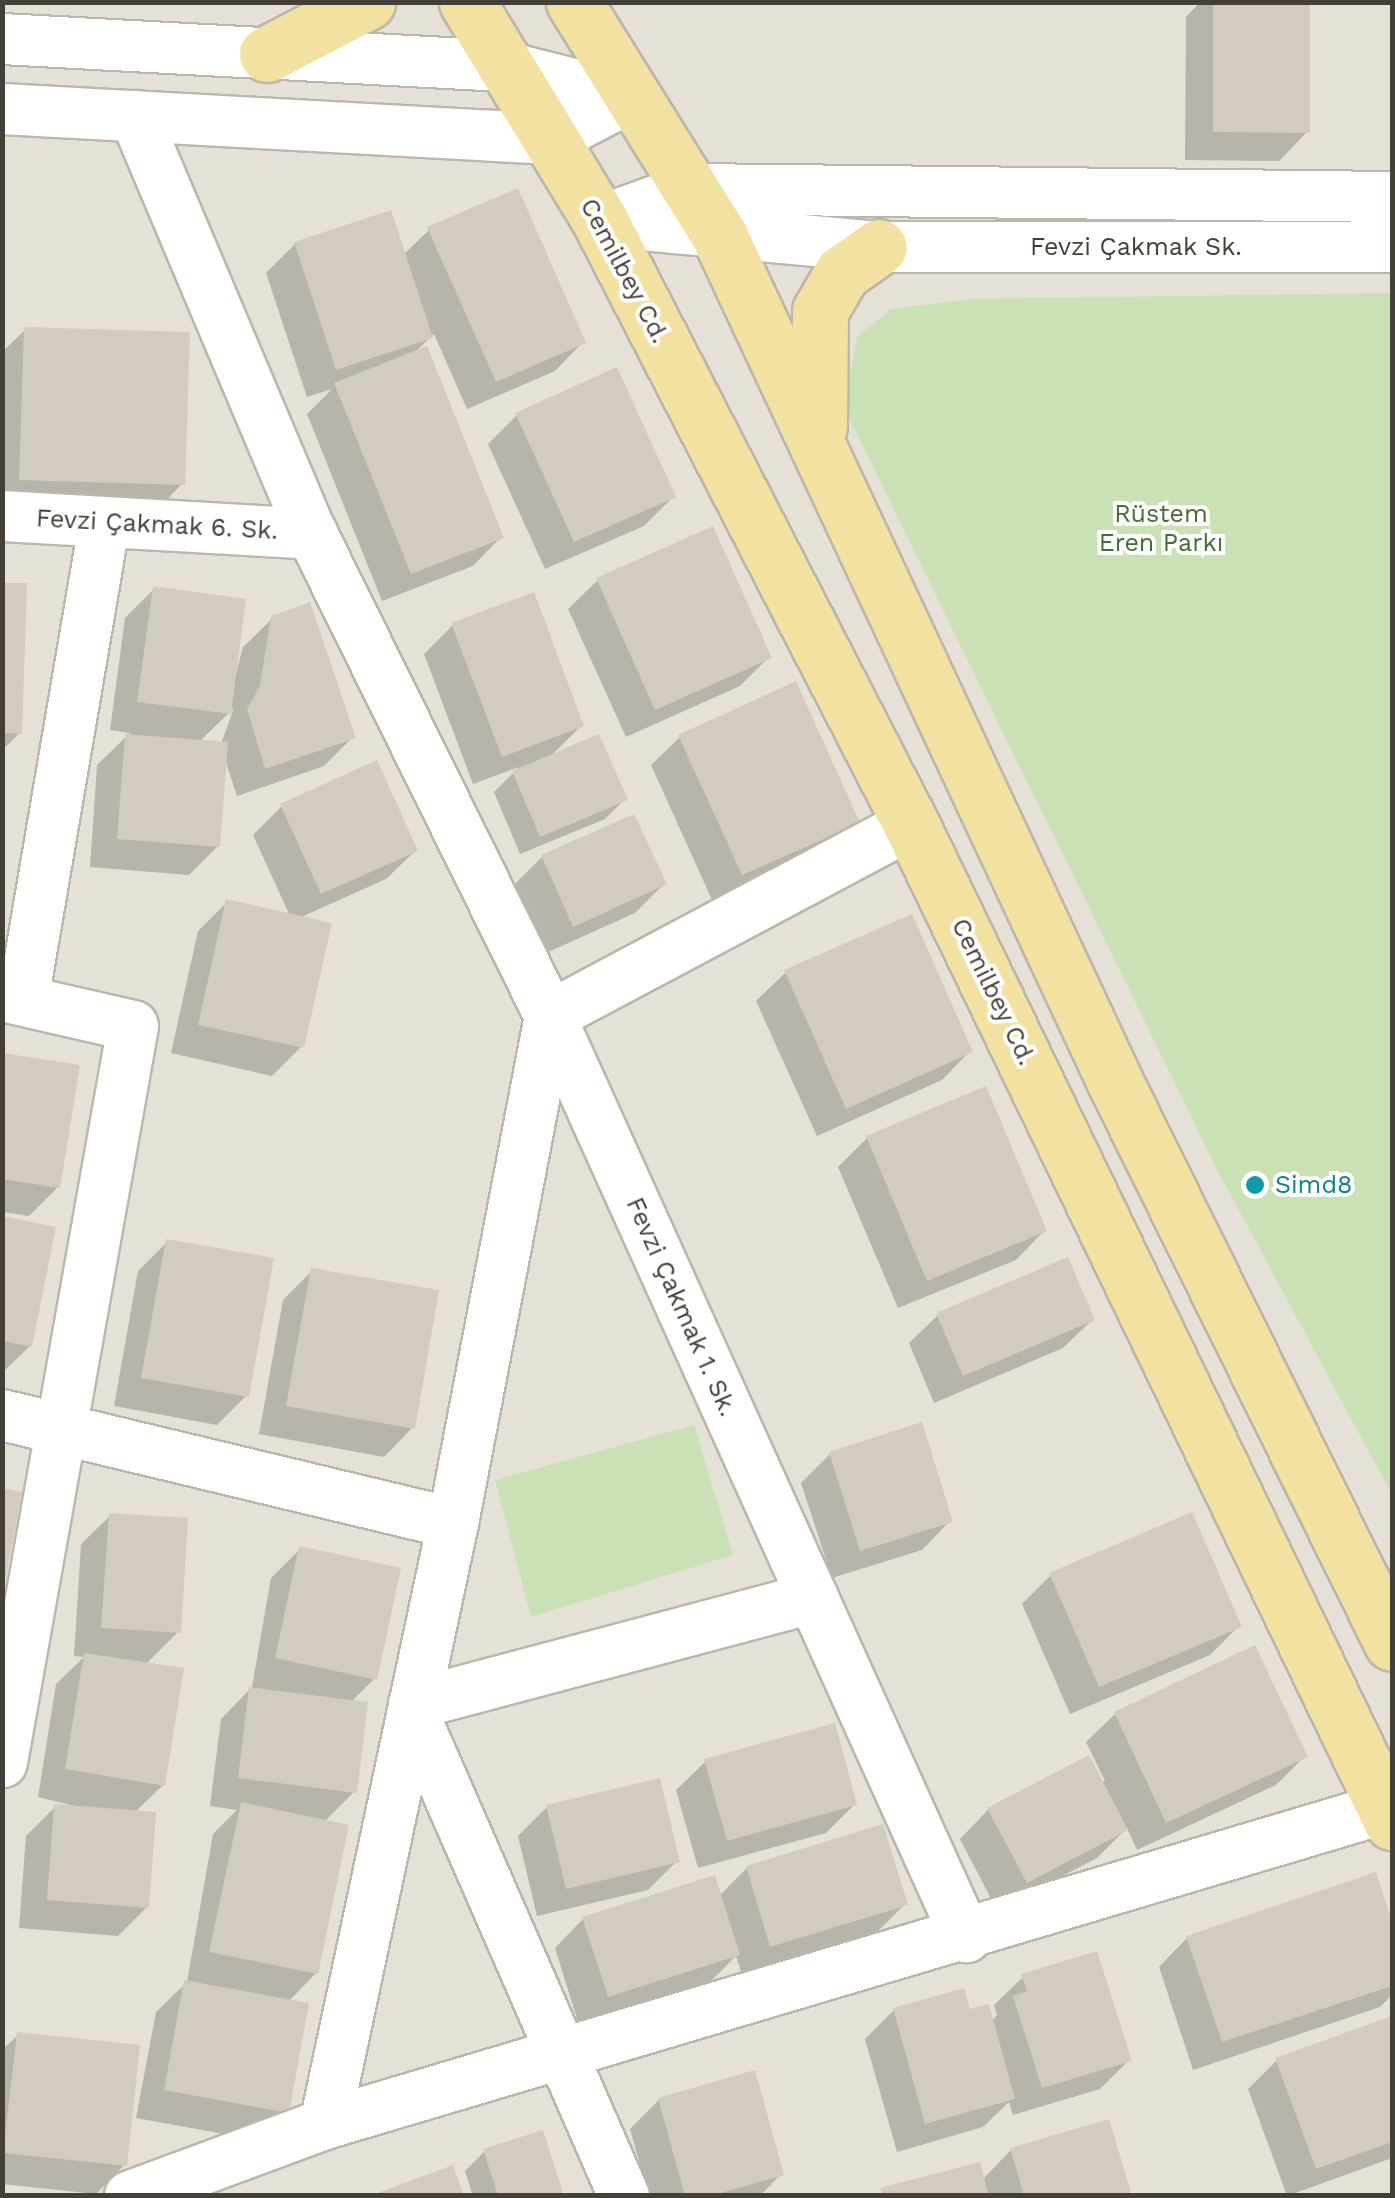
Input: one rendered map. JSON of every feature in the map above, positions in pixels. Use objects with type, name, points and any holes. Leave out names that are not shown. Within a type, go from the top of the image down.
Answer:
[{"type":"main road","points":[[267,54],[366,2]]},
{"type":"main road","name":"Cemilbey Cd.","points":[[466,2],[600,221],[911,824],[1389,1815]]},
{"type":"main road","points":[[574,2],[639,113],[720,237],[1116,1084],[1392,1643]]},
{"type":"main road","points":[[820,450],[820,311],[842,273],[879,247]]},
{"type":"street","points":[[2,39],[502,66],[639,113]]},
{"type":"street","points":[[2,109],[135,116],[561,157],[639,113]]},
{"type":"street","name":"Fevzi Çakmak 1. Sk.","points":[[135,116],[312,534],[550,1016],[966,1937]]},
{"type":"street","points":[[600,221],[689,188],[1392,197]]},
{"type":"street","name":"Fevzi Çakmak Sk.","points":[[600,221],[720,237],[879,247],[1392,248]]},
{"type":"street","name":"Fevzi Çakmak 6. Sk.","points":[[2,516],[312,534]]},
{"type":"street","points":[[2,1762],[133,1026],[13,998],[104,522]]},
{"type":"street","points":[[325,2124],[453,1524],[550,1016],[911,824]]},
{"type":"street","points":[[2,1415],[453,1524]]},
{"type":"street","points":[[413,1708],[813,1598]]},
{"type":"street","points":[[413,1708],[624,2196]]},
{"type":"street","points":[[130,2196],[325,2124],[1389,1815]]},
{"type":"shaded area","points":[[3,3],[1392,3],[1392,2195],[3,2195]]},
{"type":"green space","name":"Rüstem Eren Parkı","points":[[1392,293],[1392,1495],[1220,1175],[844,408],[857,337],[891,309],[971,299]]},
{"type":"green space","points":[[694,1425],[733,1555],[531,1617],[495,1480]]},
{"type":"building","points":[[1213,2],[1310,2],[1310,133],[1213,132]]},
{"type":"building","points":[[518,188],[586,343],[496,382],[427,227]]},
{"type":"building","points":[[391,210],[433,338],[336,370],[294,242]]},
{"type":"building","points":[[24,327],[190,332],[185,485],[19,480]]},
{"type":"building","points":[[427,346],[504,538],[411,574],[334,383]]},
{"type":"building","points":[[617,367],[676,497],[574,542],[515,413]]},
{"type":"building","points":[[713,526],[772,658],[655,710],[596,578]]},
{"type":"building","points":[[2,583],[27,583],[22,734],[2,733]]},
{"type":"building","points":[[153,586],[246,599],[231,714],[137,702]]},
{"type":"building","points":[[534,592],[584,726],[502,757],[451,623]]},
{"type":"building","points":[[310,602],[356,738],[265,769],[247,709],[260,685],[271,616]]},
{"type":"building","points":[[796,681],[860,823],[742,875],[678,735]]},
{"type":"building","points":[[125,734],[228,742],[220,847],[117,839]]},
{"type":"building","points":[[599,734],[628,800],[540,837],[512,771]]},
{"type":"building","points":[[377,760],[418,851],[321,894],[280,804]]},
{"type":"building","points":[[634,814],[667,884],[573,927],[541,855]]},
{"type":"building","points":[[226,899],[332,923],[304,1048],[198,1025]]},
{"type":"building","points":[[912,914],[973,1052],[846,1109],[784,970]]},
{"type":"building","points":[[2,1053],[80,1065],[60,1188],[2,1179]]},
{"type":"building","points":[[986,1086],[1047,1231],[927,1281],[866,1136]]},
{"type":"building","points":[[2,1216],[56,1227],[32,1347],[2,1341]]},
{"type":"building","points":[[166,1239],[274,1258],[249,1397],[141,1378]]},
{"type":"building","points":[[1068,1257],[1095,1320],[963,1376],[936,1313]]},
{"type":"building","points":[[311,1268],[439,1290],[415,1429],[286,1406]]},
{"type":"building","points":[[922,1422],[953,1522],[860,1551],[829,1452]]},
{"type":"building","points":[[2,1488],[22,1492],[4,1587],[2,1587]]},
{"type":"building","points":[[1192,1512],[1242,1627],[1099,1687],[1049,1573]]},
{"type":"building","points":[[109,1513],[188,1518],[181,1633],[101,1628]]},
{"type":"building","points":[[299,1546],[401,1568],[377,1680],[275,1658]]},
{"type":"building","points":[[1255,1645],[1308,1757],[1166,1823],[1114,1712]]},
{"type":"building","points":[[84,1653],[184,1668],[165,1786],[65,1769]]},
{"type":"building","points":[[249,1687],[368,1702],[357,1793],[238,1778]]},
{"type":"building","points":[[835,1723],[857,1805],[727,1841],[704,1759]]},
{"type":"building","points":[[1089,1755],[1128,1830],[1027,1883],[987,1808]]},
{"type":"building","points":[[660,1778],[680,1862],[566,1889],[546,1805]]},
{"type":"building","points":[[241,1802],[349,1825],[318,1974],[209,1952]]},
{"type":"building","points":[[54,1804],[156,1812],[149,1908],[47,1900]]},
{"type":"building","points":[[883,1824],[908,1905],[770,1947],[746,1866]]},
{"type":"building","points":[[1376,1872],[1392,1922],[1392,1986],[1222,2042],[1186,1936]]},
{"type":"building","points":[[715,1875],[740,1955],[608,1997],[582,1917]]},
{"type":"building","points":[[1097,1951],[1132,2061],[1042,2088],[1013,1996],[1027,1991],[1021,1974]]},
{"type":"building","points":[[184,1980],[309,2003],[289,2113],[164,2090]]},
{"type":"building","points":[[964,1988],[970,2009],[989,2004],[1015,2099],[925,2124],[893,2008]]},
{"type":"building","points":[[1392,2016],[1392,2142],[1316,2169],[1275,2058]]},
{"type":"building","points":[[17,2032],[140,2045],[127,2166],[3,2153]]},
{"type":"building","points":[[755,2070],[784,2175],[710,2196],[685,2196],[658,2098]]},
{"type":"building","points":[[1109,2119],[1132,2196],[1024,2196],[1010,2148]]},
{"type":"building","points":[[543,2130],[564,2196],[498,2196],[483,2149]]},
{"type":"building","points":[[980,2162],[989,2196],[882,2196],[880,2188]]},
{"type":"building","points":[[453,2165],[464,2196],[372,2196],[372,2195]]},
{"type":"place","name":"Simd8","points":[[1255,1185]]}]
